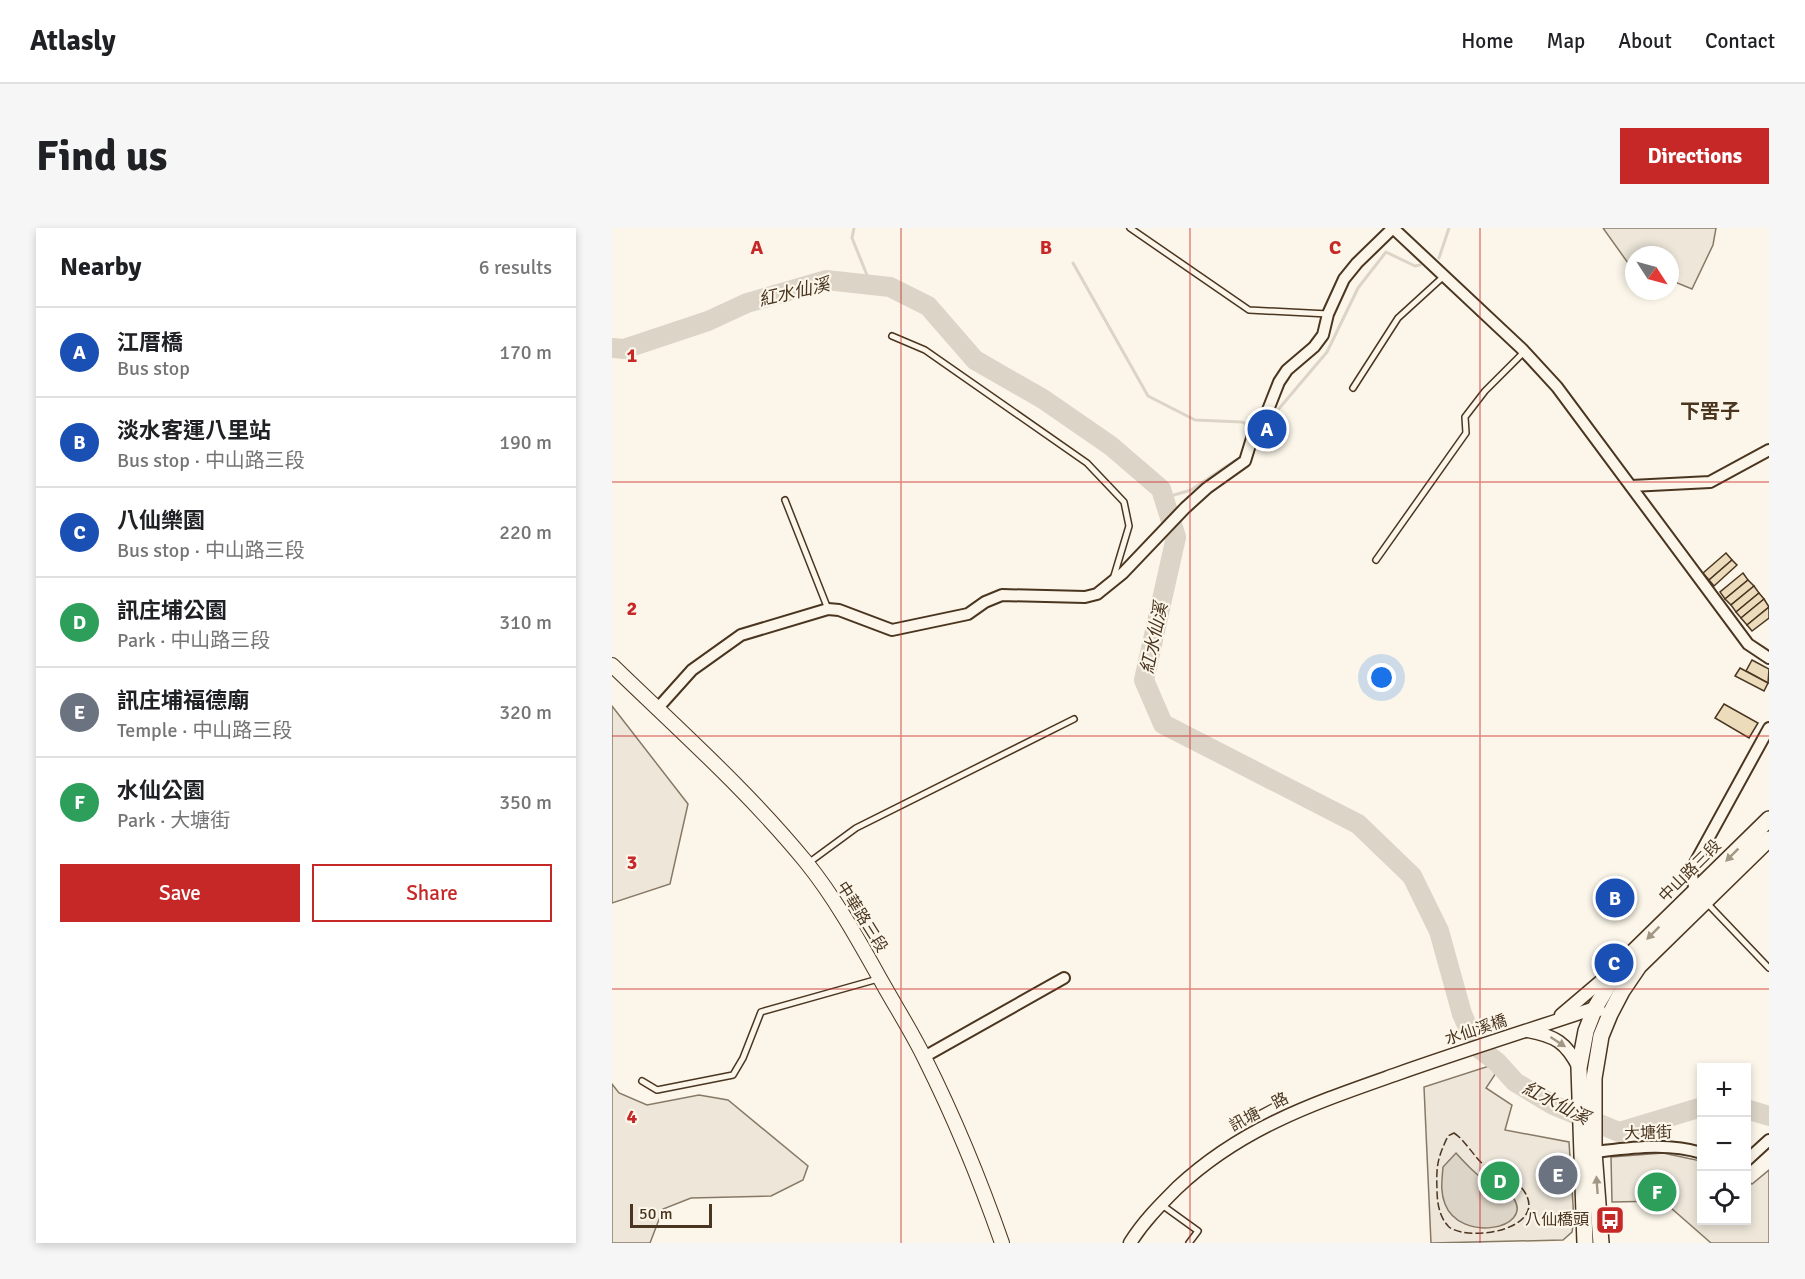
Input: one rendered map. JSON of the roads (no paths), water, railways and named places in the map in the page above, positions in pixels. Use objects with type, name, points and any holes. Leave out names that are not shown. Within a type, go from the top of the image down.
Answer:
[{"type":"main road","name":"中華路三段","points":[[612,665],[738,786],[807,864],[837,908],[880,978],[924,1057],[958,1127],[1002,1243]]},
{"type":"main road","name":"中山路三段","points":[[1584,1074],[1610,1014],[1639,966],[1769,819]]},
{"type":"main road","name":"中山路三段","points":[[1584,1074],[1586,1031],[1595,1008],[1628,957],[1769,839]]},
{"type":"main road","points":[[1584,1074],[1601,1243]]},
{"type":"main road","points":[[1585,1243],[1590,1147]]},
{"type":"street","points":[[657,709],[692,670],[741,635],[828,609],[839,610],[892,630],[968,614],[985,602],[1002,595],[1085,597],[1097,594],[1123,573],[1207,488],[1245,461],[1253,435],[1264,420],[1279,382],[1287,370],[1314,347],[1323,335],[1328,314],[1344,279],[1393,228],[1525,351],[1557,387],[1749,644],[1769,658]]},
{"type":"street","points":[[1630,486],[1710,482],[1769,450]]},
{"type":"street","points":[[1700,896],[1691,870],[1769,728]]},
{"type":"street","points":[[1552,1022],[1573,1007],[1628,957]]},
{"type":"street","points":[[924,1057],[1064,978]]},
{"type":"street","points":[[1527,1031],[1595,1008],[1610,1014]]},
{"type":"street","points":[[1527,1031],[1553,1038],[1564,1044],[1584,1074]]},
{"type":"street","name":"水仙溪橋","points":[[1435,1060],[1527,1031]]},
{"type":"street","name":"訊塘一路","points":[[1130,1243],[1161,1204],[1195,1172],[1224,1150],[1276,1120],[1311,1104],[1435,1060]]},
{"type":"street","points":[[1751,1156],[1769,1140]]},
{"type":"street","name":"大塘街","points":[[1590,1147],[1684,1147],[1697,1152]]},
{"type":"lane","points":[[1130,228],[1249,310],[1328,314]]},
{"type":"lane","points":[[1353,388],[1398,318],[1444,276]]},
{"type":"lane","points":[[892,336],[925,350],[1087,463],[1124,502],[1129,526],[1113,581]]},
{"type":"lane","points":[[1376,560],[1466,432],[1465,417],[1485,391],[1525,351]]},
{"type":"lane","points":[[785,501],[828,609]]},
{"type":"lane","points":[[807,864],[856,828],[1074,719]]},
{"type":"lane","points":[[1700,896],[1769,968]]},
{"type":"lane","points":[[642,1081],[657,1090],[733,1075],[743,1058],[761,1012],[880,978]]},
{"type":"lane","points":[[1161,1204],[1198,1231],[1189,1243]]},
{"type":"waterway","points":[[854,228],[852,238],[871,285]]},
{"type":"waterway","points":[[1439,258],[1449,228]]},
{"type":"waterway","points":[[1254,449],[1277,411],[1327,352],[1358,288],[1386,252],[1415,266],[1420,265]]},
{"type":"waterway","points":[[1073,263],[1148,396],[1195,420],[1242,422],[1248,425]]},
{"type":"waterway","name":"紅水仙溪","points":[[612,348],[624,349],[708,321],[747,303],[826,280],[890,287],[928,306],[975,360],[1043,399],[1111,446],[1161,489],[1176,537],[1144,680],[1163,724],[1358,824],[1412,876],[1439,931],[1462,1014],[1477,1047],[1497,1062],[1515,1082],[1553,1105],[1619,1132],[1697,1109]]},
{"type":"waterway","points":[[1164,498],[1191,490],[1236,460]]},
{"type":"waterway","name":"紅水仙溪","points":[[1751,1111],[1769,1116]]},
{"type":"place","name":"江厝橋","points":[[1267,429]]},
{"type":"place","name":"淡水客運八里站","points":[[1615,898]]},
{"type":"place","name":"八仙樂園","points":[[1614,963]]},
{"type":"place","name":"訊庄埔福德廟","points":[[1558,1175]]},
{"type":"place","name":"訊庄埔公園","points":[[1500,1181]]},
{"type":"place","name":"水仙公園","points":[[1657,1192]]},
{"type":"place","name":"八仙橋頭","points":[[1610,1220]]},
{"type":"district","name":"下罟子","points":[[1710,411]]}]
